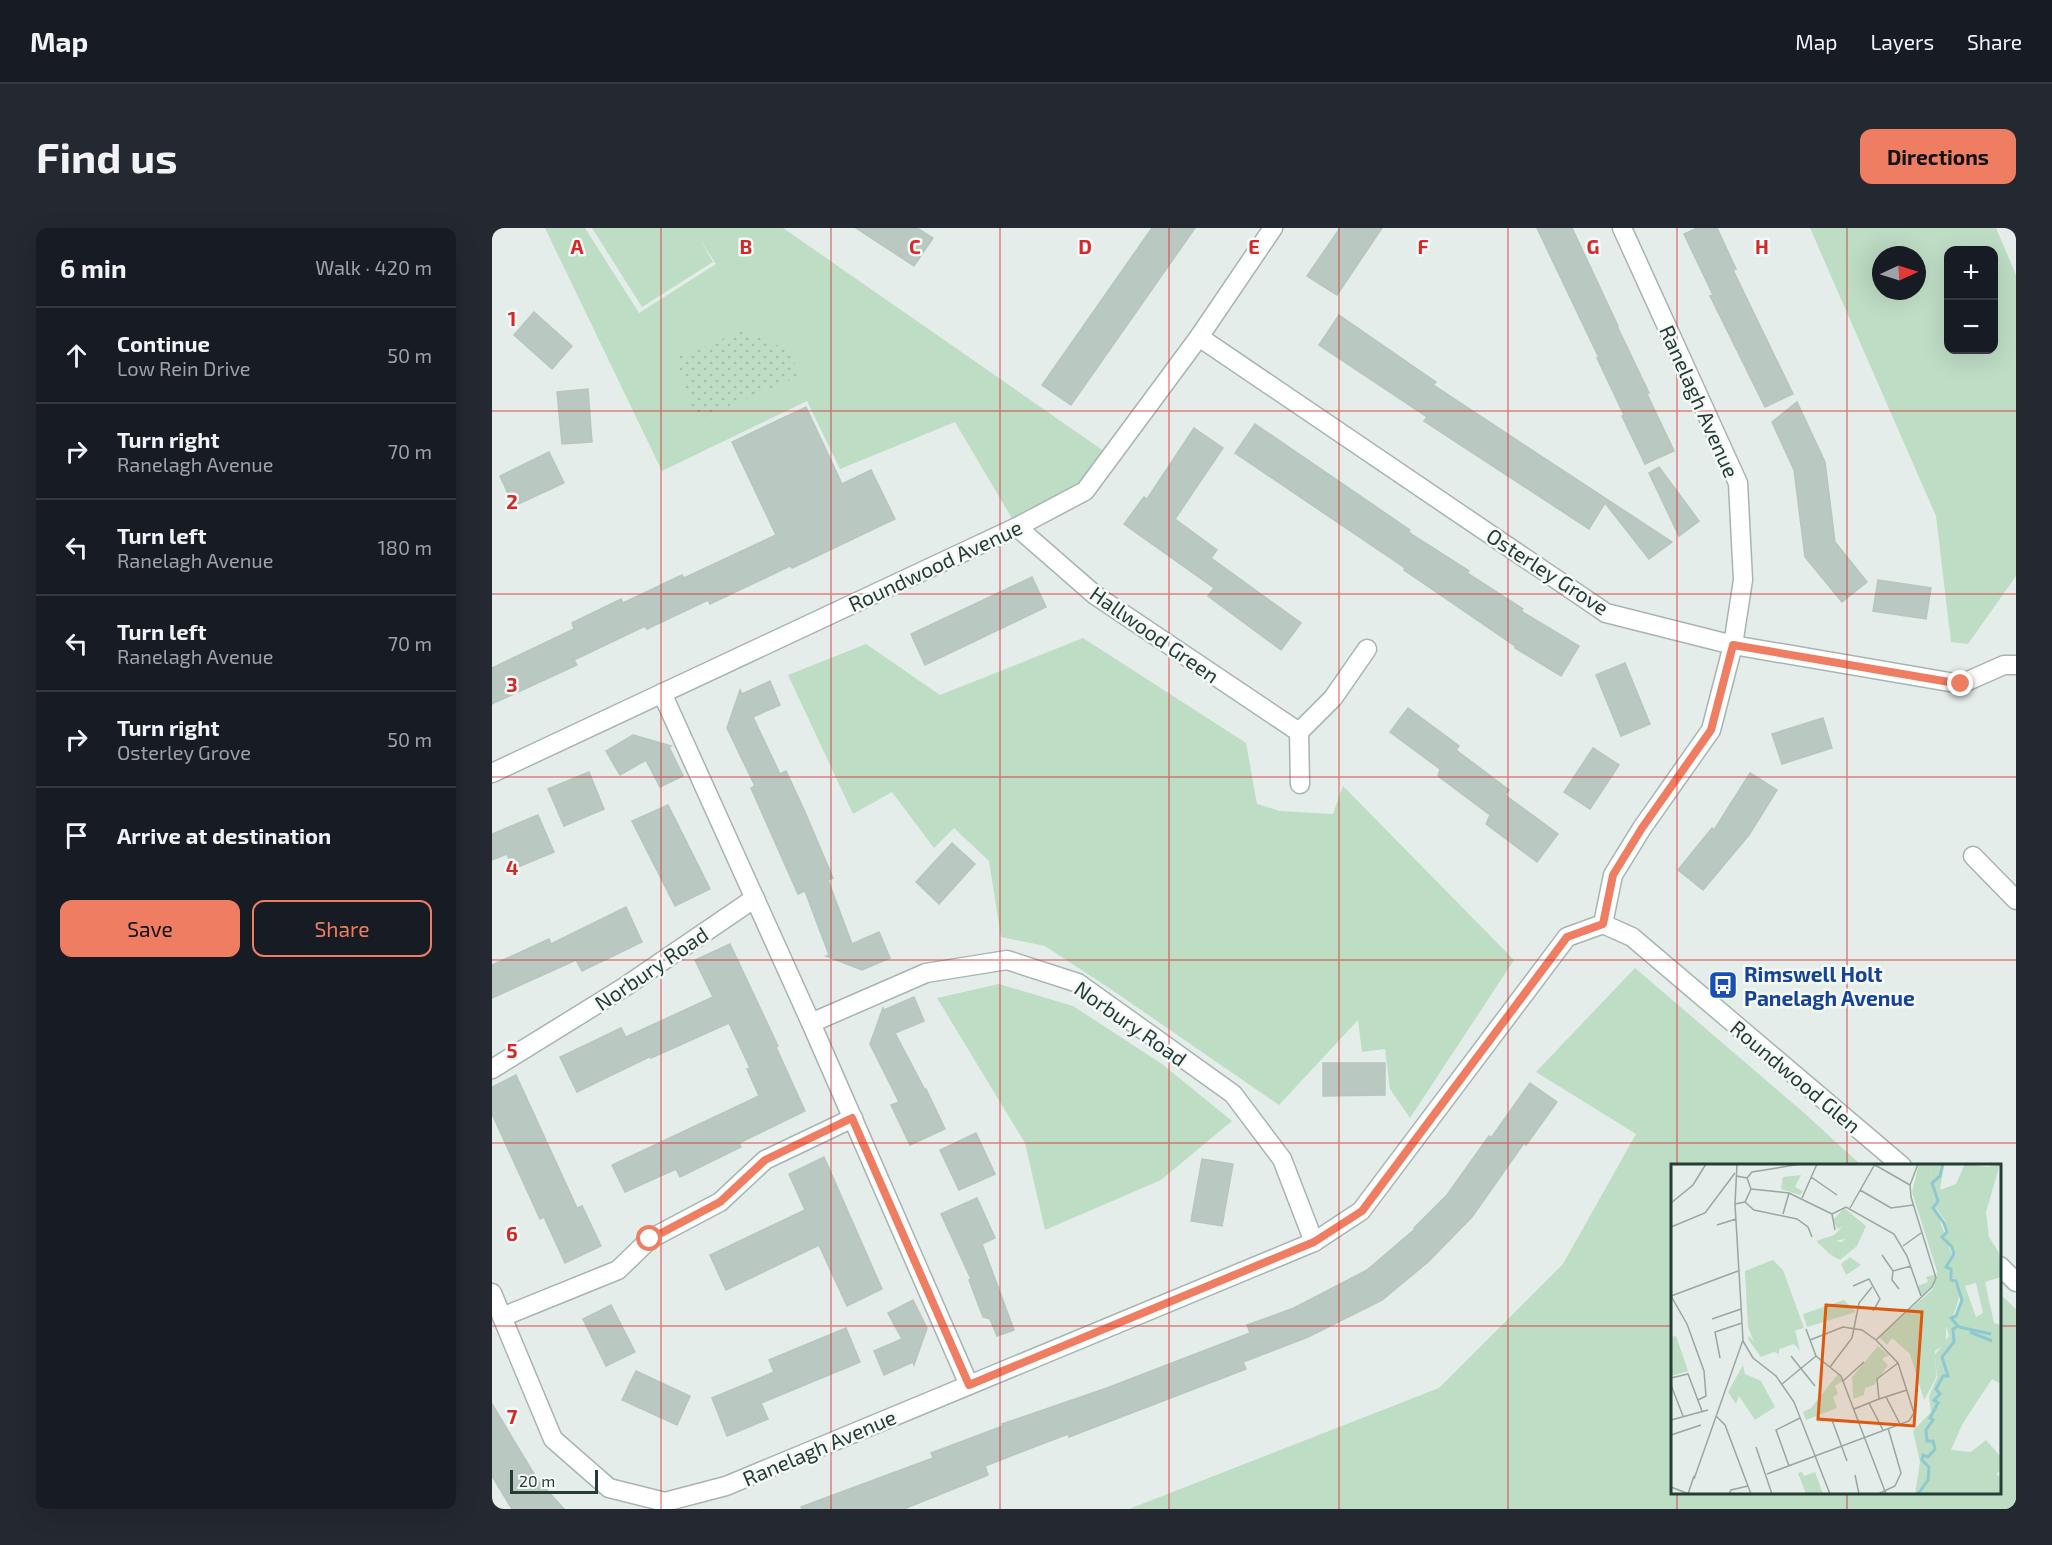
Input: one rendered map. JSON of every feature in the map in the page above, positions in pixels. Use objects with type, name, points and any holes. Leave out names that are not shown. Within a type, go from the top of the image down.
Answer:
[{"type":"street","name":"Roundwood Avenue","points":[[492,773],[1017,527],[1085,490],[1200,337],[1273,228]]},
{"type":"street","name":"Ranelagh Avenue","points":[[502,1317],[553,1439],[609,1488],[665,1502],[726,1486],[1314,1242],[1362,1211],[1567,937],[1603,924],[1613,875],[1642,828],[1711,730],[1733,645],[1743,580],[1738,483],[1622,228]]},
{"type":"street","name":"Osterley Grove","points":[[1200,337],[1606,613],[1733,645],[1961,684],[2004,665],[2016,665]]},
{"type":"street","name":"Hallwood Green","points":[[1017,527],[1095,595],[1299,732]]},
{"type":"street","points":[[1300,784],[1299,732],[1333,698],[1367,649]]},
{"type":"street","points":[[662,693],[811,1023],[969,1385]]},
{"type":"street","points":[[1973,856],[2016,900]]},
{"type":"street","name":"Norbury Road","points":[[492,1069],[623,988],[755,898]]},
{"type":"street","name":"Roundwood Glen","points":[[1603,924],[1632,937],[1900,1164]]},
{"type":"street","name":"Norbury Road","points":[[811,1023],[926,973],[1007,960],[1078,983],[1233,1094],[1282,1159],[1314,1242]]},
{"type":"street","points":[[492,1293],[502,1317],[618,1270],[650,1239],[720,1202],[765,1160],[852,1118]]},
{"type":"street","points":[[2001,1267],[2016,1282]]},
{"type":"green space","points":[[545,228],[585,228],[639,313],[716,264],[700,240],[713,262],[642,307],[592,228],[783,228],[1111,456],[1085,491],[1017,527],[955,422],[840,469],[807,401],[662,471]]},
{"type":"green space","points":[[1810,228],[1996,228],[2016,275],[2016,576],[1968,644],[1951,642],[1936,516]]},
{"type":"green space","points":[[743,331],[789,350],[800,376],[696,420],[675,358]]},
{"type":"green space","points":[[1083,638],[1246,743],[1257,804],[1280,811],[1333,814],[1343,786],[1514,960],[1410,1118],[1390,1089],[1385,1049],[1362,1052],[1358,1020],[1279,1105],[1045,946],[1001,937],[989,861],[954,828],[934,848],[892,792],[853,814],[788,675],[866,644],[940,695]]},
{"type":"green space","points":[[1635,968],[1802,1111],[1860,1164],[1671,1164],[1671,1494],[2001,1494],[2001,1295],[2016,1309],[2016,1509],[1129,1509],[1439,1388],[1563,1264],[1636,1134],[1536,1072]]},
{"type":"green space","points":[[999,984],[1073,1006],[1162,1064],[1232,1121],[1161,1180],[1045,1230],[1025,1143],[937,998]]},
{"type":"building","points":[[856,228],[917,228],[933,238],[914,266]]},
{"type":"building","points":[[1152,228],[1195,228],[1071,405],[1042,385]]},
{"type":"building","points":[[1340,228],[1382,228],[1337,295],[1307,276]]},
{"type":"building","points":[[1537,228],[1572,228],[1674,451],[1645,464],[1597,358],[1599,358]]},
{"type":"building","points":[[1697,228],[1717,228],[1736,269],[1733,270],[1793,394],[1765,407],[1710,296],[1713,295],[1684,234]]},
{"type":"building","points":[[534,312],[572,346],[552,369],[514,335]]},
{"type":"building","points":[[1339,315],[1436,382],[1433,385],[1672,542],[1649,559],[1605,503],[1589,529],[1424,421],[1427,417],[1319,345]]},
{"type":"building","points":[[588,389],[592,442],[562,444],[557,392]]},
{"type":"building","points":[[1797,402],[1825,462],[1835,542],[1867,582],[1842,602],[1805,557],[1794,470],[1772,422]]},
{"type":"building","points":[[806,407],[842,484],[871,470],[895,519],[710,604],[708,600],[647,629],[645,626],[574,660],[577,665],[492,704],[492,668],[574,629],[572,623],[621,599],[623,603],[682,575],[684,578],[776,535],[732,442]]},
{"type":"building","points":[[1255,424],[1410,530],[1408,532],[1469,571],[1467,573],[1523,609],[1521,611],[1579,646],[1561,676],[1515,648],[1404,570],[1405,568],[1235,453]]},
{"type":"building","points":[[1194,428],[1223,448],[1175,519],[1217,550],[1211,558],[1301,623],[1281,650],[1208,596],[1214,588],[1124,524],[1144,497],[1147,499]]},
{"type":"building","points":[[549,452],[564,483],[514,506],[500,476]]},
{"type":"building","points":[[1659,467],[1699,521],[1679,536],[1649,473]]},
{"type":"building","points":[[1032,577],[1046,607],[925,665],[911,634]]},
{"type":"building","points":[[1878,580],[1931,588],[1926,619],[1873,611]]},
{"type":"building","points":[[1625,663],[1650,724],[1621,736],[1596,675]]},
{"type":"building","points":[[770,681],[780,705],[753,717],[780,774],[786,771],[805,812],[833,878],[828,880],[852,944],[879,932],[890,958],[862,970],[826,956],[829,955],[805,891],[798,894],[751,788],[755,786],[727,728],[740,690],[742,694]]},
{"type":"building","points":[[1408,708],[1459,746],[1456,750],[1509,790],[1505,795],[1558,834],[1537,862],[1486,824],[1490,815],[1438,776],[1440,769],[1390,732]]},
{"type":"building","points":[[1823,718],[1832,748],[1782,764],[1772,734]]},
{"type":"building","points":[[633,735],[671,746],[669,747],[683,776],[660,787],[646,760],[620,775],[606,751]]},
{"type":"building","points":[[1593,748],[1619,765],[1590,809],[1564,792]]},
{"type":"building","points":[[589,772],[604,809],[564,826],[548,789]]},
{"type":"building","points":[[1750,773],[1777,790],[1749,835],[1703,890],[1678,870],[1712,828],[1714,830]]},
{"type":"building","points":[[668,805],[710,889],[675,906],[632,821]]},
{"type":"building","points":[[538,815],[554,852],[513,869],[507,854],[492,860],[492,834]]},
{"type":"building","points":[[952,843],[975,864],[939,904],[916,882]]},
{"type":"building","points":[[626,907],[642,942],[582,971],[576,960],[492,998],[492,965],[549,939],[551,944]]},
{"type":"building","points":[[730,944],[778,1046],[776,1047],[805,1111],[739,1143],[741,1147],[680,1177],[676,1169],[625,1192],[612,1165],[759,1096],[747,1069],[750,1068],[729,1023],[651,1058],[651,1056],[577,1092],[560,1057],[621,1028],[626,1037],[713,997],[695,960]]},
{"type":"building","points":[[914,997],[924,1021],[895,1033],[945,1129],[910,1145],[891,1105],[899,1102],[870,1044],[883,1008],[884,1010]]},
{"type":"building","points":[[1323,1063],[1385,1063],[1385,1095],[1323,1096]]},
{"type":"building","points":[[516,1075],[577,1208],[582,1206],[601,1246],[565,1263],[544,1217],[540,1219],[492,1114],[492,1087]]},
{"type":"building","points":[[1530,1083],[1557,1102],[1526,1145],[1524,1143],[1472,1217],[1428,1262],[1382,1300],[1308,1337],[1243,1362],[1246,1369],[1069,1437],[1068,1434],[985,1466],[988,1475],[904,1509],[802,1509],[801,1507],[933,1458],[931,1453],[1003,1426],[1002,1424],[1107,1388],[1250,1333],[1247,1325],[1294,1308],[1367,1270],[1415,1229],[1447,1195]]},
{"type":"building","points":[[976,1133],[995,1174],[959,1190],[940,1150]]},
{"type":"building","points":[[824,1157],[882,1289],[847,1306],[819,1245],[726,1290],[710,1255],[805,1210],[789,1174]]},
{"type":"building","points":[[1202,1159],[1233,1164],[1222,1226],[1191,1221]]},
{"type":"building","points":[[977,1198],[995,1238],[982,1244],[1014,1330],[997,1336],[990,1319],[983,1317],[969,1280],[971,1279],[941,1214]]},
{"type":"building","points":[[913,1300],[927,1328],[914,1365],[913,1362],[884,1375],[874,1351],[902,1339],[888,1313]]},
{"type":"building","points":[[611,1305],[635,1352],[606,1366],[583,1319]]},
{"type":"building","points":[[846,1328],[860,1362],[761,1403],[768,1419],[727,1436],[712,1398],[774,1372],[769,1360]]},
{"type":"building","points":[[636,1371],[690,1396],[677,1425],[622,1400]]},
{"type":"building","points":[[492,1404],[537,1479],[564,1509],[512,1509],[492,1476]]},
{"type":"place","name":"Rimswell Holt Panelagh Avenue","points":[[1723,985]]},
{"type":"route","points":[[650,1239],[720,1202],[765,1160],[852,1118],[969,1385],[1229,1278],[1314,1242],[1362,1211],[1567,937],[1603,924],[1613,875],[1642,828],[1711,730],[1733,645],[1961,684]]}]
